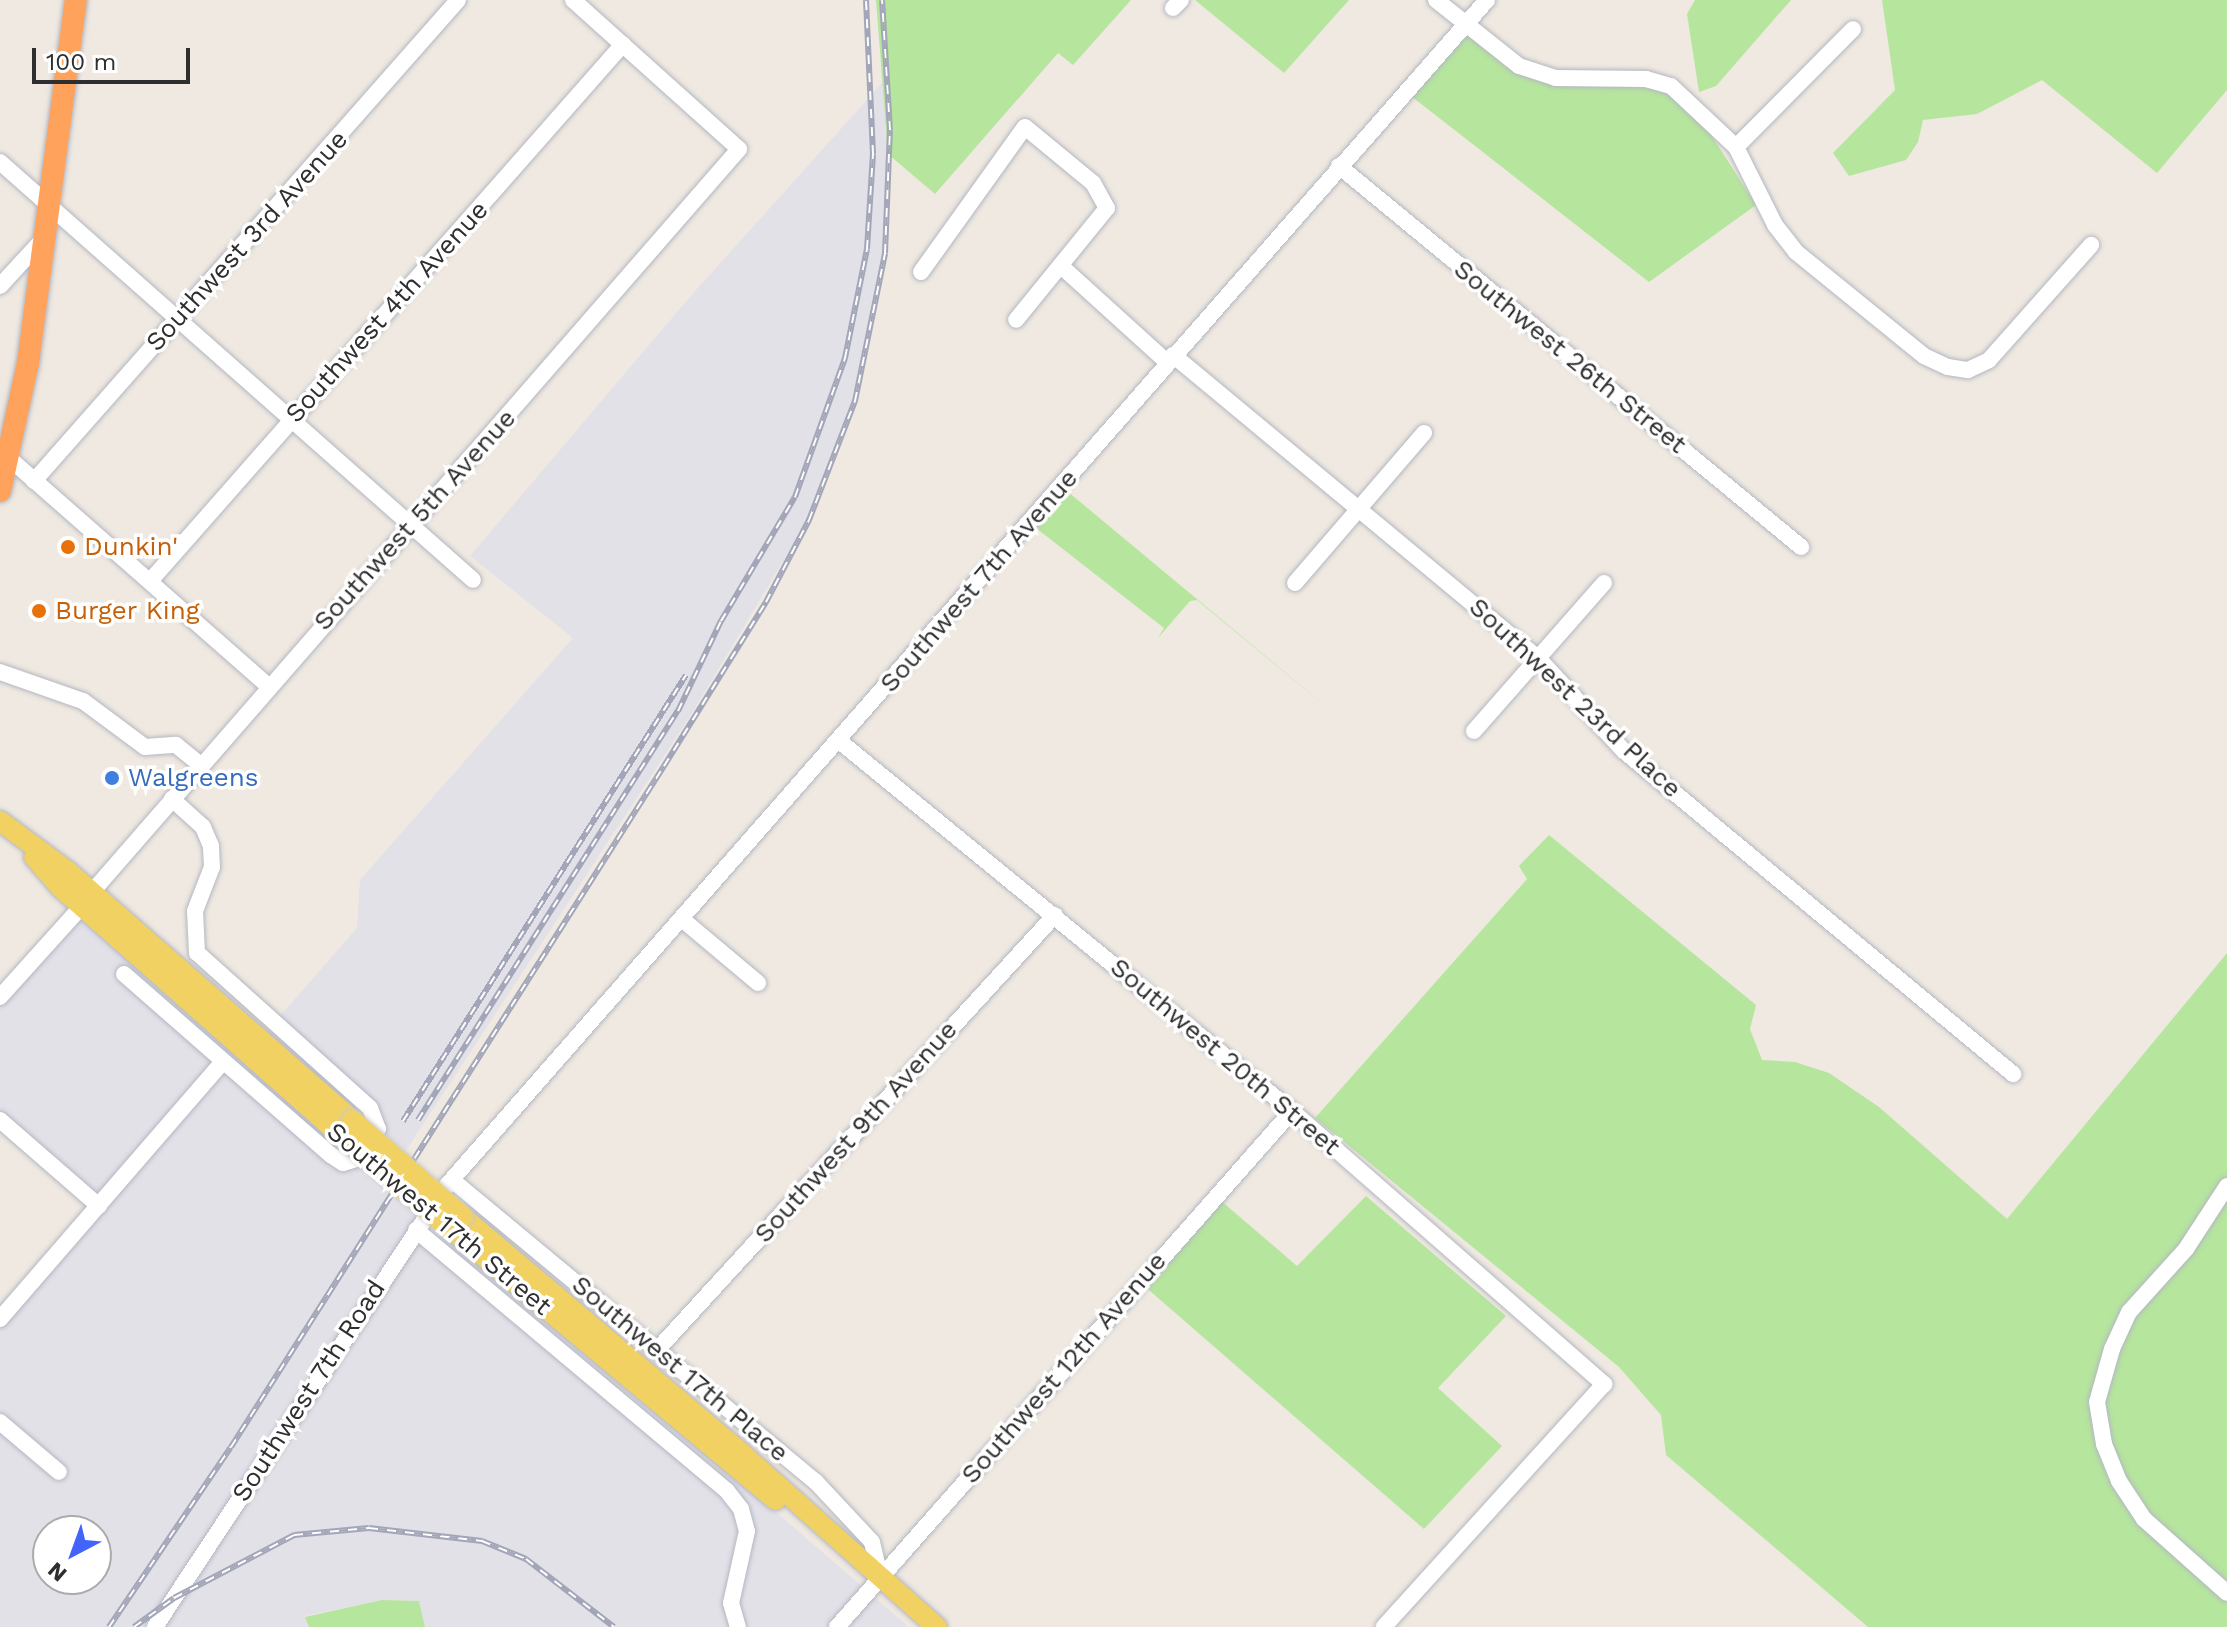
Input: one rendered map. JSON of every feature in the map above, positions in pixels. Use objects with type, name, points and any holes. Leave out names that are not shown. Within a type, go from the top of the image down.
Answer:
[{"type":"highway","points":[[0,491],[4,454],[45,236],[76,0]]},
{"type":"main road","name":"Southwest 17th Street","points":[[0,821],[726,1462],[880,1578],[937,1627]]},
{"type":"street","name":"Southwest 3rd Avenue","points":[[34,481],[120,378],[180,318],[458,0]]},
{"type":"street","points":[[573,0],[623,44]]},
{"type":"street","points":[[1436,0],[1519,66],[1555,78],[1646,79],[1671,86],[1736,147],[1775,225],[1796,252],[1924,356],[1948,367],[1968,370],[1989,360],[2091,245]]},
{"type":"street","name":"Southwest 7th Avenue","points":[[470,1161],[1170,358],[1487,0]]},
{"type":"street","points":[[1736,147],[1853,29]]},
{"type":"street","name":"Southwest 5th Avenue","points":[[0,997],[739,149],[623,44]]},
{"type":"street","name":"Southwest 4th Avenue","points":[[151,580],[623,44]]},
{"type":"street","points":[[921,272],[1025,127],[1093,183],[1107,208],[1016,320]]},
{"type":"street","points":[[0,162],[473,580]]},
{"type":"street","name":"Southwest 26th Street","points":[[1339,166],[1801,547]]},
{"type":"street","points":[[0,286],[45,236]]},
{"type":"street","name":"Southwest 23rd Place","points":[[1061,266],[1170,358],[1361,507],[1539,659],[1624,751],[2013,1074]]},
{"type":"street","points":[[1295,583],[1424,433]]},
{"type":"street","points":[[4,454],[268,686]]},
{"type":"street","points":[[1474,731],[1604,583]]},
{"type":"street","points":[[0,672],[83,701],[145,747],[176,745],[201,765]]},
{"type":"street","name":"Southwest 20th Street","points":[[838,740],[1292,1111],[1604,1384],[1384,1627]]},
{"type":"street","points":[[124,974],[343,1163],[359,1158],[378,1129],[370,1108],[197,953],[192,932],[195,911],[212,867],[211,846],[203,827],[172,799]]},
{"type":"street","name":"Southwest 9th Avenue","points":[[658,1349],[1055,915]]},
{"type":"street","points":[[683,920],[758,983]]},
{"type":"street","points":[[0,1319],[223,1062]]},
{"type":"street","name":"Southwest 12th Avenue","points":[[837,1627],[1292,1111]]},
{"type":"street","points":[[0,1120],[99,1206]]},
{"type":"street","name":"Southwest 7th Road","points":[[155,1627],[416,1230],[452,1180],[470,1161]]},
{"type":"street","name":"Southwest 17th Place","points":[[452,1180],[658,1349],[847,1513],[872,1542],[880,1578]]},
{"type":"street","points":[[2227,1186],[2186,1249],[2129,1312],[2112,1349],[2097,1402],[2104,1444],[2119,1481],[2144,1519],[2227,1593]]},
{"type":"street","points":[[416,1230],[727,1491],[741,1509],[747,1531],[731,1603],[738,1627]]},
{"type":"street","points":[[0,1422],[59,1472]]},
{"type":"shaded area","points":[[883,82],[888,144],[885,250],[870,340],[841,435],[806,523],[691,715],[405,1152],[266,1032],[357,928],[360,880],[573,638],[470,556],[688,299]]},
{"type":"shaded area","points":[[81,915],[422,1213],[149,1627],[0,1627],[0,1430],[60,1479],[67,1471],[0,1414],[0,1329],[97,1220],[99,1198],[0,1112],[0,1005]]},
{"type":"shaded area","points":[[430,1220],[909,1627],[745,1627],[737,1602],[745,1505],[423,1229]]},
{"type":"shaded area","points":[[416,1239],[722,1496],[735,1512],[741,1532],[726,1602],[730,1627],[425,1627],[419,1601],[382,1600],[305,1616],[309,1627],[162,1627]]},
{"type":"green space","points":[[876,0],[1131,0],[1073,65],[1058,53],[935,194],[888,154]]},
{"type":"green space","points":[[1195,0],[1349,0],[1284,73]]},
{"type":"green space","points":[[1695,0],[1791,0],[1716,86],[1699,92],[1687,14]]},
{"type":"green space","points":[[1882,0],[2227,0],[2227,90],[2157,173],[2042,80],[1977,114],[1923,120],[1918,142],[1906,160],[1849,176],[1833,153],[1895,90]]},
{"type":"green space","points":[[1464,34],[1529,77],[1610,81],[1664,91],[1706,127],[1756,205],[1649,282],[1411,96]]},
{"type":"green space","points":[[1067,491],[1346,723],[1197,600],[1190,601],[1158,638],[1164,628],[1036,528]]},
{"type":"green space","points":[[1549,835],[1756,1005],[1750,1029],[1762,1060],[1795,1062],[1829,1073],[1879,1107],[2007,1219],[2227,953],[2227,1627],[1868,1627],[1666,1455],[1661,1415],[1619,1367],[1315,1118],[1527,879],[1519,866]]},
{"type":"green space","points":[[1366,1196],[1506,1316],[1438,1388],[1502,1446],[1424,1529],[1142,1284],[1220,1200],[1297,1266]]},
{"type":"green space","points":[[382,1600],[419,1601],[425,1627],[309,1627],[305,1617]]},
{"type":"railway","points":[[418,1120],[678,711],[721,621],[795,497],[845,358],[867,249],[873,154],[866,0]]},
{"type":"railway","points":[[109,1627],[231,1447],[664,766],[766,602],[809,520],[855,401],[885,253],[890,130],[882,0]]},
{"type":"railway","points":[[403,1121],[686,675]]},
{"type":"railway","points":[[134,1627],[174,1598],[294,1535],[369,1528],[482,1541],[526,1559],[614,1627]]},
{"type":"place","name":"Dunkin'","points":[[68,547]]},
{"type":"place","name":"Burger King","points":[[39,611]]},
{"type":"place","name":"Walgreens","points":[[112,778]]}]
